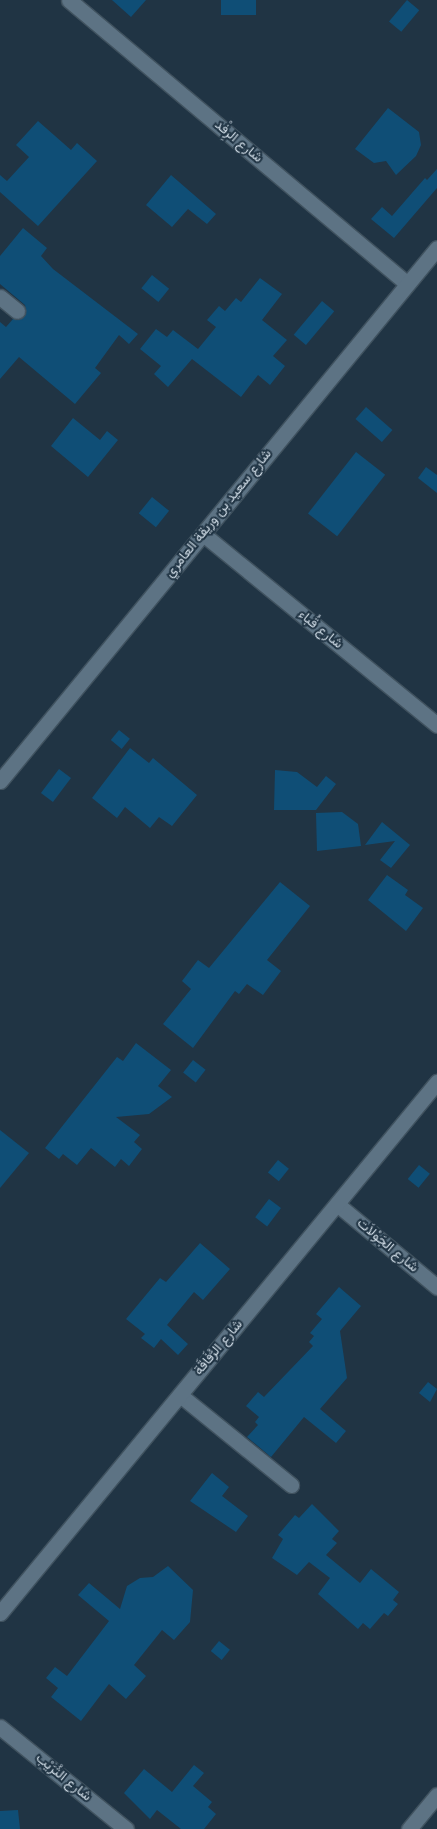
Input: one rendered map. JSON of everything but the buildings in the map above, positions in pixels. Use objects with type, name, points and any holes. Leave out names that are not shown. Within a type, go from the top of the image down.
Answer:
[{"type":"street","name":"شارع الرِفْد","points":[[69,0],[407,284]]},
{"type":"street","name":"شارع سعيد بن وريقة العامري","points":[[0,780],[437,248]]},
{"type":"street","points":[[0,297],[17,311]]},
{"type":"street","name":"شارع قُباء","points":[[203,534],[437,726]]},
{"type":"street","name":"شارع الرُّفَاقَة","points":[[0,1613],[437,1082]]},
{"type":"street","name":"شارع الجَوْلاَت","points":[[337,1204],[437,1287]]},
{"type":"street","points":[[180,1395],[291,1485]]},
{"type":"street","name":"شارع الثُرَيْب","points":[[0,1727],[126,1829]]},
{"type":"street","points":[[409,1829],[437,1795]]}]
